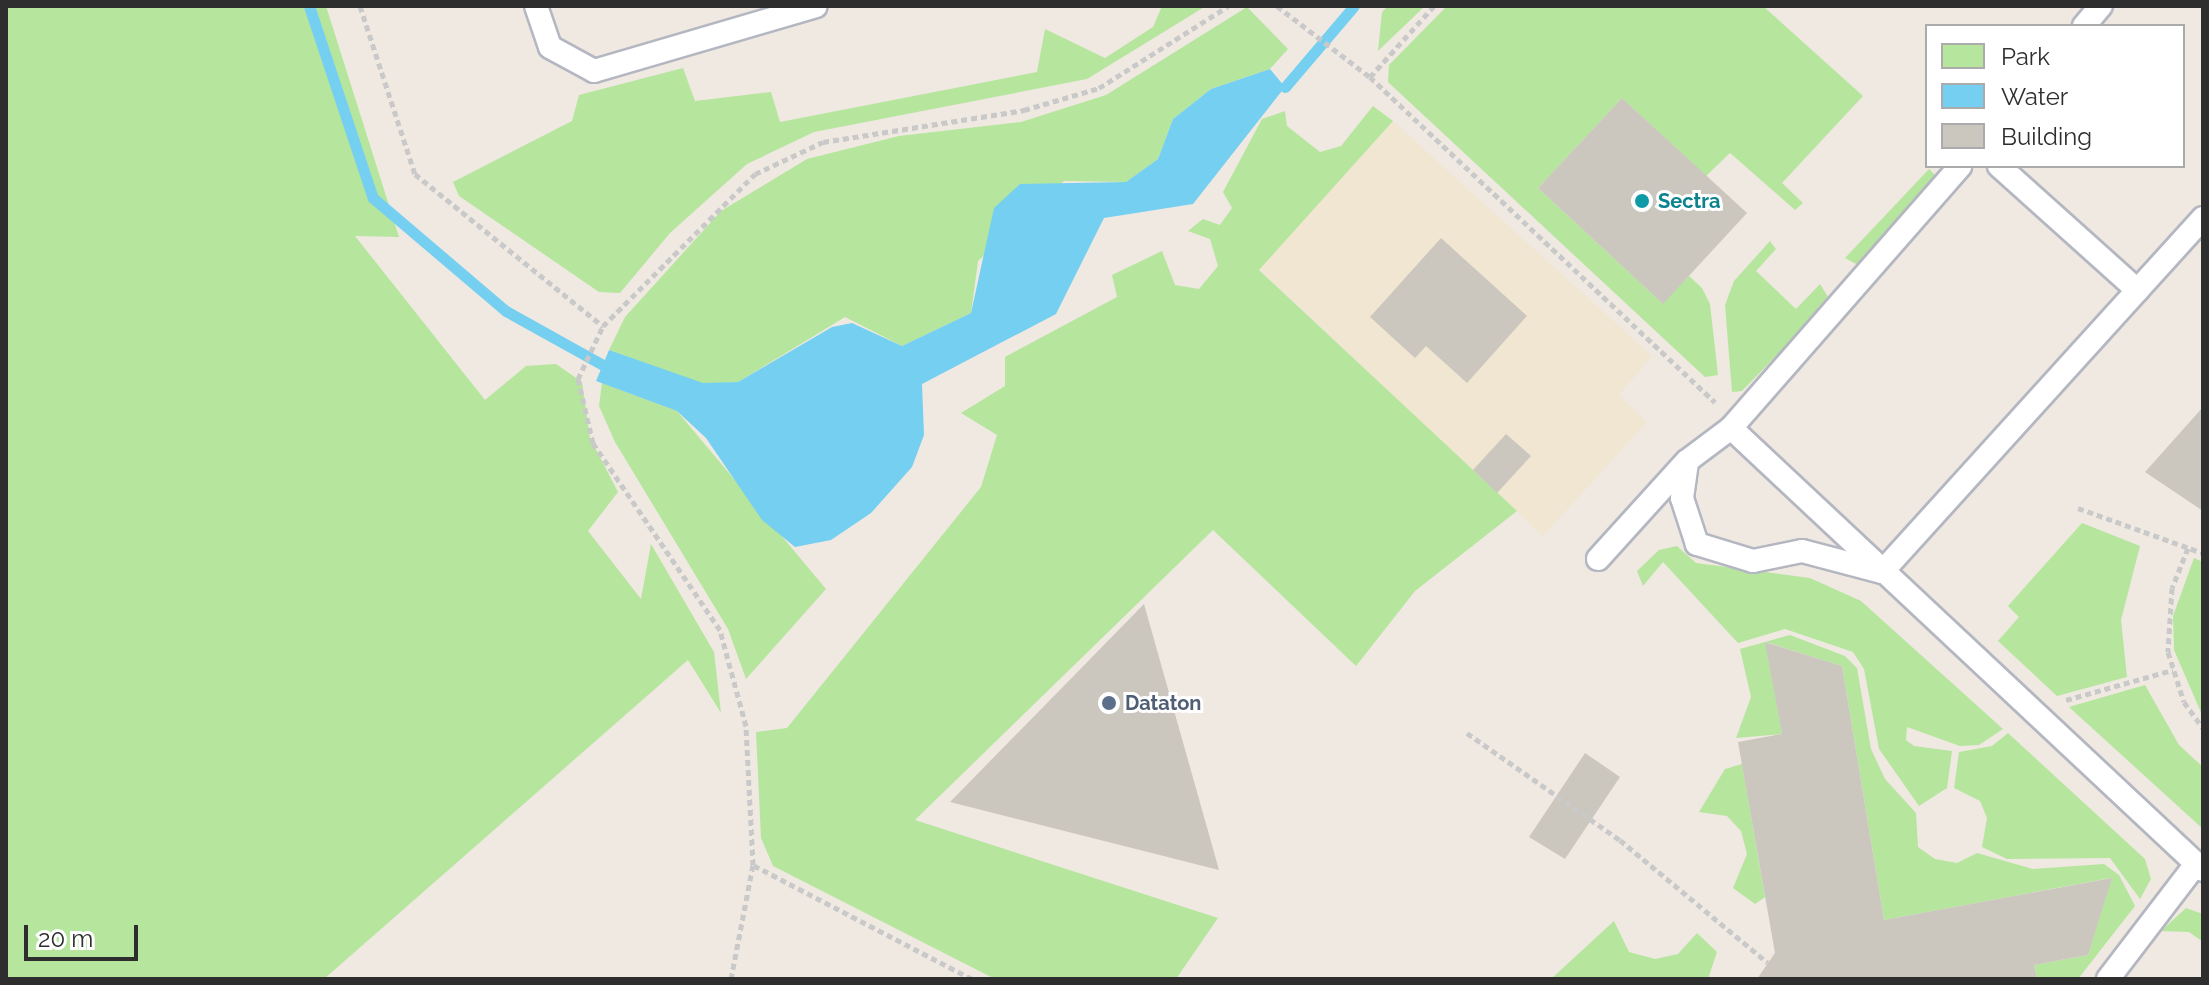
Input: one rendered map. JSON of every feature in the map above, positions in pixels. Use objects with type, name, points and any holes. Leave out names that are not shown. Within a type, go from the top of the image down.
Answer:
[{"type":"lane","points":[[536,6],[550,47],[594,71],[816,6]]},
{"type":"lane","points":[[2086,24],[2101,6]]},
{"type":"lane","points":[[1598,559],[1687,461],[1731,428],[1958,168]]},
{"type":"lane","points":[[2001,168],[2137,290]]},
{"type":"lane","points":[[1882,572],[2203,218]]},
{"type":"lane","points":[[1731,428],[2029,711],[2200,867],[2108,979]]},
{"type":"lane","points":[[1687,461],[1682,498],[1697,544],[1753,561],[1802,551],[1882,572]]},
{"type":"path","points":[[360,6],[415,174],[603,326]]},
{"type":"path","points":[[731,979],[753,865],[746,726],[720,630],[593,443],[581,407],[583,363],[603,326],[755,174],[823,142],[1024,110],[1099,88],[1228,6]]},
{"type":"path","points":[[1277,6],[1339,58],[1370,77],[1710,394],[1731,428]]},
{"type":"path","points":[[1370,77],[1434,6]]},
{"type":"path","points":[[2078,508],[2203,553]]},
{"type":"path","points":[[2188,548],[2167,620],[2173,670],[2203,728]]},
{"type":"path","points":[[2029,711],[2173,670]]},
{"type":"path","points":[[1467,733],[1620,840],[1768,963]]},
{"type":"path","points":[[753,865],[972,979]]},
{"type":"shaded area","points":[[1393,121],[1652,356],[1619,395],[1647,422],[1543,536],[1259,269]]},
{"type":"green space","points":[[6,6],[326,6],[399,237],[355,236],[485,400],[526,366],[556,364],[582,382],[590,438],[618,492],[588,531],[641,599],[651,544],[714,652],[721,713],[688,660],[324,979],[6,979]]},
{"type":"green space","points":[[1162,6],[1206,6],[1087,79],[814,132],[747,164],[670,233],[620,293],[599,292],[459,196],[453,182],[572,121],[579,95],[683,68],[695,101],[771,92],[780,122],[1037,72],[1045,29],[1105,58],[1153,27]]},
{"type":"green space","points":[[1388,6],[1425,6],[1378,51],[1382,12]]},
{"type":"green space","points":[[1447,6],[1763,6],[1863,96],[1782,183],[1803,203],[1795,210],[1730,153],[1706,176],[1622,98],[1538,188],[1662,303],[1689,276],[1702,288],[1710,304],[1718,375],[1705,377],[1388,82],[1389,65]]},
{"type":"green space","points":[[1247,7],[1288,49],[1270,69],[1211,89],[1173,119],[1158,159],[1126,182],[1064,181],[978,261],[971,313],[902,346],[845,317],[738,382],[703,384],[609,350],[625,317],[721,211],[807,159],[899,136],[1021,122],[1106,95]]},
{"type":"green space","points":[[1373,106],[1393,121],[1259,270],[1517,511],[1415,591],[1356,666],[1213,530],[915,820],[1218,918],[1176,979],[995,979],[773,866],[761,838],[756,732],[787,728],[981,487],[997,435],[961,413],[1005,386],[1005,357],[1117,297],[1112,275],[1162,251],[1175,285],[1199,289],[1218,266],[1210,239],[1188,231],[1203,219],[1220,225],[1232,208],[1223,192],[1262,119],[1285,111],[1287,126],[1320,152],[1341,146]]},
{"type":"green space","points":[[1929,169],[1938,178],[1858,265],[1845,258]]},
{"type":"green space","points":[[1770,241],[1776,249],[1756,271],[1796,309],[1820,284],[1830,300],[1742,391],[1732,392],[1725,305],[1734,281]]},
{"type":"green space","points":[[602,383],[677,411],[826,589],[746,679],[728,629],[615,442],[599,406]]},
{"type":"green space","points":[[2082,523],[2140,546],[2121,620],[2127,677],[2057,696],[1998,641],[2019,617],[2008,606]]},
{"type":"green space","points":[[1677,546],[1696,563],[1810,578],[1861,601],[2003,729],[1979,745],[1960,746],[1907,727],[1906,740],[1914,746],[1952,751],[1947,788],[1919,806],[1879,749],[1864,669],[1853,652],[1785,629],[1738,643],[1663,562],[1643,586],[1637,571],[1659,550]]},
{"type":"green space","points":[[2194,558],[2203,562],[2203,717],[2174,650],[2173,616]]},
{"type":"green space","points":[[1790,635],[1845,656],[1857,668],[1871,749],[1885,779],[1916,813],[1918,847],[1935,859],[1957,863],[1977,853],[2033,869],[2104,864],[2119,875],[2135,906],[2078,979],[2037,979],[2034,965],[2088,955],[2111,878],[1884,920],[1842,666],[1766,642],[1782,734],[1736,738],[1751,697],[1740,649]]},
{"type":"green space","points":[[2145,685],[2179,745],[2203,767],[2203,829],[2069,707]]},
{"type":"green space","points":[[2008,733],[2145,859],[2151,879],[2140,899],[2110,858],[2007,859],[1982,847],[1987,818],[1980,801],[1954,788],[1959,752],[1992,746]]},
{"type":"green space","points":[[1742,764],[1765,897],[1755,904],[1733,888],[1747,854],[1741,831],[1727,816],[1699,812],[1725,769]]},
{"type":"green space","points":[[2186,908],[2203,914],[2203,942],[2189,932],[2161,931]]},
{"type":"green space","points":[[1614,921],[1629,952],[1655,959],[1678,954],[1697,933],[1717,952],[1708,979],[1551,979]]},
{"type":"water","points":[[1270,69],[1285,87],[1193,204],[1104,218],[1056,314],[922,384],[924,435],[912,467],[871,513],[831,540],[795,547],[762,520],[706,438],[677,411],[596,381],[609,350],[703,383],[738,382],[832,327],[852,323],[902,346],[971,313],[994,208],[1020,184],[1126,182],[1158,159],[1173,119],[1211,89]]},
{"type":"building","name":"Sectra","points":[[1622,98],[1747,213],[1663,304],[1538,188]]},
{"type":"building","points":[[1441,238],[1527,316],[1467,383],[1426,346],[1415,358],[1370,317]]},
{"type":"building","points":[[2203,407],[2203,511],[2145,472]]},
{"type":"building","points":[[1506,434],[1531,456],[1497,493],[1473,470]]},
{"type":"building","name":"Dataton","points":[[1144,604],[1219,870],[950,802]]},
{"type":"building","points":[[1765,642],[1842,666],[1884,920],[2112,878],[2088,955],[2034,965],[2037,979],[1757,979],[1775,953],[1738,742],[1782,734]]},
{"type":"building","points":[[1585,753],[1620,777],[1565,859],[1529,837]]},
{"type":"waterway","points":[[309,6],[373,198],[506,311],[603,365]]},
{"type":"waterway","points":[[1285,87],[1354,6]]},
{"type":"place","name":"Sectra","points":[[1642,201]]},
{"type":"place","name":"Dataton","points":[[1109,703]]}]
